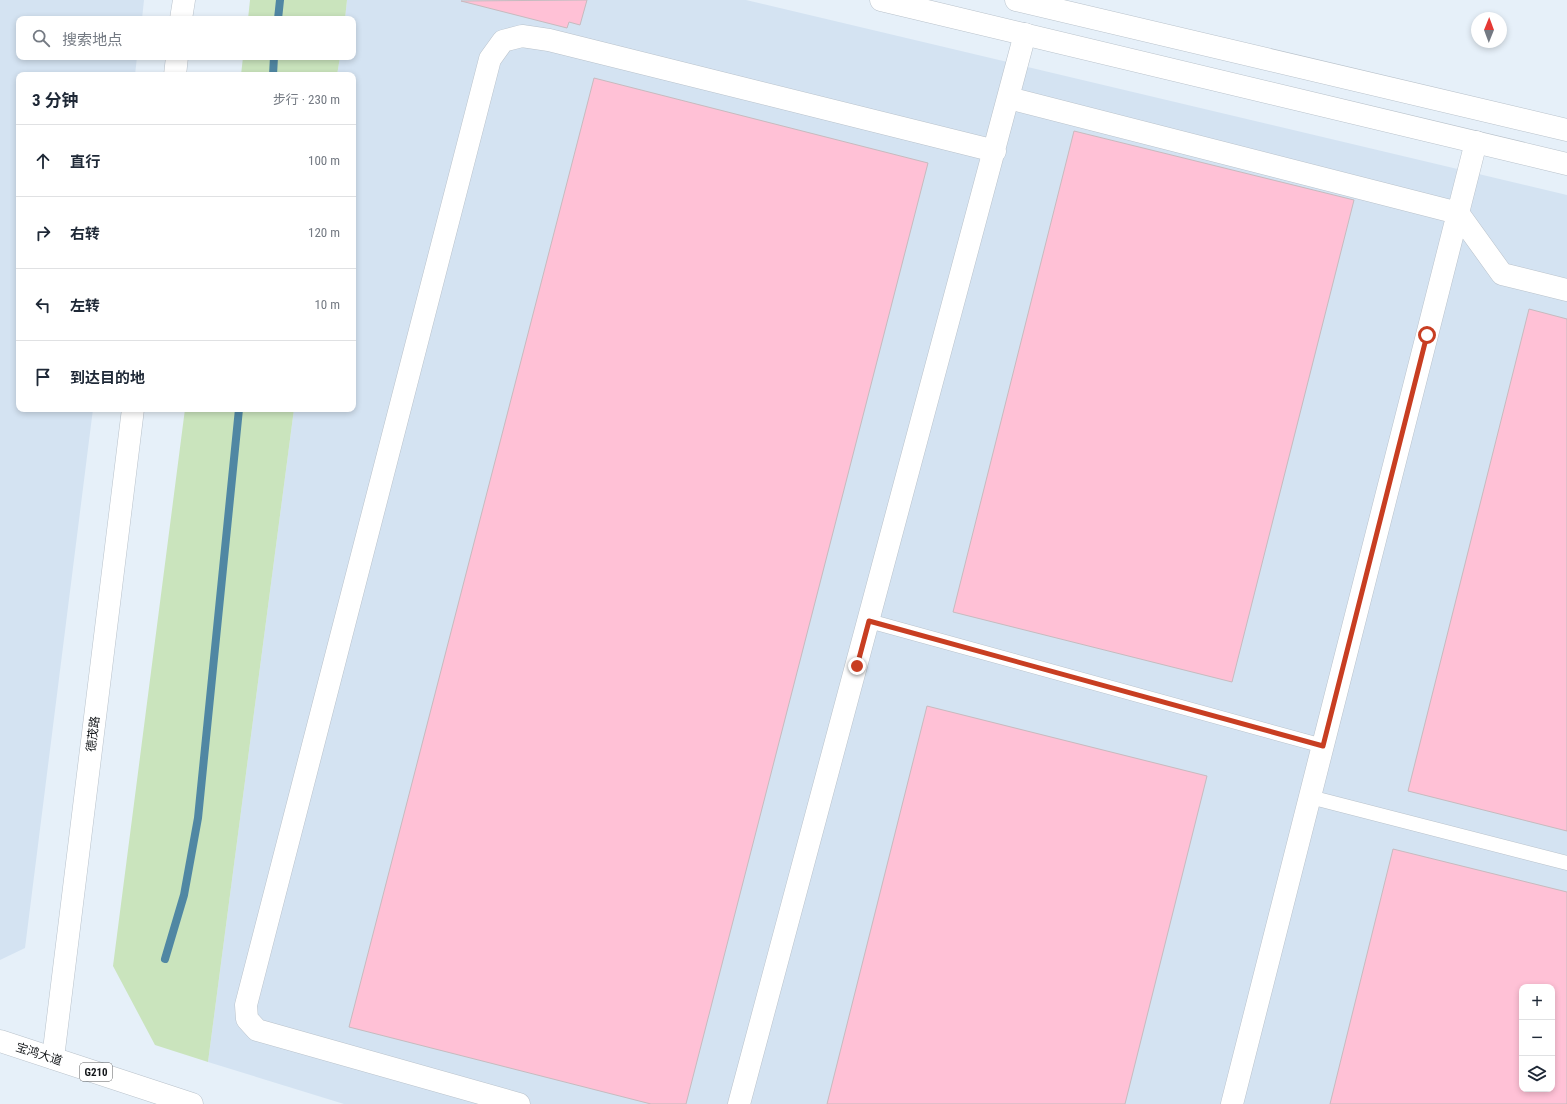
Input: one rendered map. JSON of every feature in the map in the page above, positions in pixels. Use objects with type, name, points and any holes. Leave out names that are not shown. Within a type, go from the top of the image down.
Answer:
[{"type":"main road","points":[[181,16],[184,0]]},
{"type":"main road","points":[[881,0],[1567,164]]},
{"type":"main road","points":[[1016,0],[1567,130]]},
{"type":"main road","points":[[739,1104],[995,151],[1025,34]]},
{"type":"main road","points":[[519,1104],[257,1030],[247,1019],[246,1005],[490,60],[503,41],[522,36],[549,40],[995,151]]},
{"type":"main road","points":[[174,72],[176,60]]},
{"type":"main road","points":[[1009,98],[1458,213],[1502,274],[1567,290]]},
{"type":"main road","points":[[1232,1104],[1476,142]]},
{"type":"main road","name":"德茂路","points":[[53,1058],[133,412]]},
{"type":"main road","name":"宝鸿大道","points":[[0,1041],[192,1104]]},
{"type":"lane","points":[[869,621],[1323,746]]},
{"type":"lane","points":[[1310,797],[1567,863]]},
{"type":"shaded area","points":[[0,0],[144,0],[142,16],[16,16],[16,60],[137,60],[135,72],[16,72],[16,412],[93,412],[25,948],[0,960]]},
{"type":"shaded area","points":[[347,0],[746,0],[1567,195],[1567,1104],[344,1104],[208,1062],[294,412],[356,412],[356,72],[338,72],[340,60],[356,60],[356,16],[345,16]]},
{"type":"green space","points":[[250,0],[347,0],[345,16],[248,16]]},
{"type":"green space","points":[[243,60],[340,60],[338,72],[241,72]]},
{"type":"green space","points":[[185,412],[294,412],[208,1062],[155,1045],[113,966]]},
{"type":"building","points":[[587,0],[580,25],[569,22],[567,28],[461,1]]},
{"type":"building","points":[[594,78],[928,163],[686,1104],[651,1104],[349,1027]]},
{"type":"building","points":[[1074,131],[1354,200],[1232,682],[953,612]]},
{"type":"building","points":[[1529,309],[1567,319],[1567,831],[1408,791]]},
{"type":"building","points":[[927,706],[1207,776],[1125,1104],[827,1104]]},
{"type":"building","points":[[1393,849],[1567,892],[1567,1104],[1330,1104]]},
{"type":"waterway","points":[[278,16],[280,0]]},
{"type":"waterway","points":[[273,72],[274,60]]},
{"type":"waterway","points":[[165,959],[184,895],[198,818],[239,412]]},
{"type":"route","points":[[857,666],[869,621],[1323,746],[1427,335]]}]
